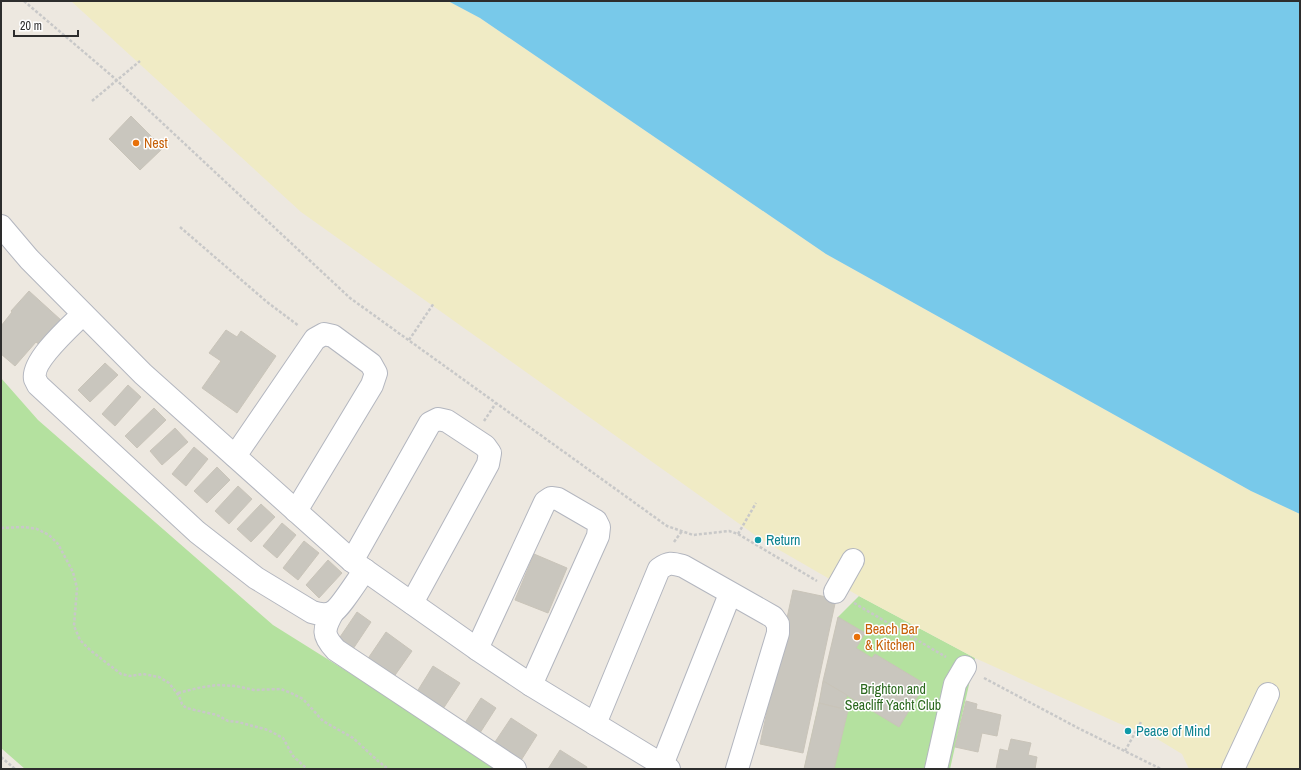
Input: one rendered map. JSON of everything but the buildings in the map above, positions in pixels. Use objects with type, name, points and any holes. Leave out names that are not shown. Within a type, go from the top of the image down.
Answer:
[{"type":"street","points":[[1,226],[29,259],[143,374],[359,566],[531,685],[665,767],[730,594]]},
{"type":"street","points":[[83,314],[48,350],[39,363],[36,370],[35,379],[38,385],[197,532],[256,578],[312,612],[326,614],[333,612]]},
{"type":"street","points":[[235,456],[315,339],[324,334],[333,336],[371,364],[376,373],[372,385],[296,511]]},
{"type":"street","points":[[412,603],[488,464],[490,453],[486,446],[447,421],[438,419],[430,423],[338,607],[333,612],[325,626],[326,634],[328,642],[336,650],[515,769]]},
{"type":"street","points":[[477,649],[546,502],[551,498],[558,499],[596,522],[599,527],[598,536],[531,685]]},
{"type":"street","points":[[835,592],[853,560]]},
{"type":"street","points":[[595,724],[659,569],[666,564],[683,566],[773,617],[778,624],[778,633],[737,769]]},
{"type":"street","points":[[936,769],[955,684],[965,667]]},
{"type":"street","points":[[1233,769],[1268,694]]},
{"type":"path","points":[[24,1],[117,80],[350,298],[667,526],[693,534],[729,531],[738,534],[965,667],[1078,728],[1161,769]]},
{"type":"path","points":[[92,101],[140,61]]},
{"type":"path","points":[[180,227],[267,302],[315,339]]},
{"type":"path","points":[[409,340],[434,302]]},
{"type":"path","points":[[738,534],[756,503]]},
{"type":"path","points":[[1,528],[24,527],[37,529],[49,535],[58,544],[73,572],[77,588],[74,626],[80,640],[90,650],[121,674],[130,676],[143,674],[159,677],[168,683],[178,693],[182,704],[186,708],[217,715],[228,721],[238,722],[268,730],[283,738],[293,756],[307,769]]},
{"type":"path","points":[[178,693],[217,685],[236,686],[254,690],[281,689],[291,692],[303,699],[323,721],[353,738],[388,769]]},
{"type":"path","points":[[1125,751],[1141,722]]},
{"type":"path","points":[[1,757],[15,769]]},
{"type":"green space","points":[[1,378],[38,420],[273,625],[503,769],[25,769],[1,748]]},
{"type":"green space","name":"Brighton and Seacliff Yacht Club","points":[[859,596],[975,658],[950,769],[804,769],[838,617]]},
{"type":"sand","points":[[71,1],[448,1],[480,18],[826,254],[1251,491],[1300,514],[1300,769],[1189,769],[1182,754],[1154,737],[1118,723],[975,658],[859,596],[762,540],[301,212]]},
{"type":"water","points":[[448,1],[1300,1],[1300,514],[1251,491],[826,254],[480,18]]},
{"type":"place","name":"Nest","points":[[136,143]]},
{"type":"place","name":"Return","points":[[758,540]]},
{"type":"place","name":"Beach Bar & Kitchen","points":[[857,637]]},
{"type":"place","name":"Peace of Mind","points":[[1128,731]]}]
